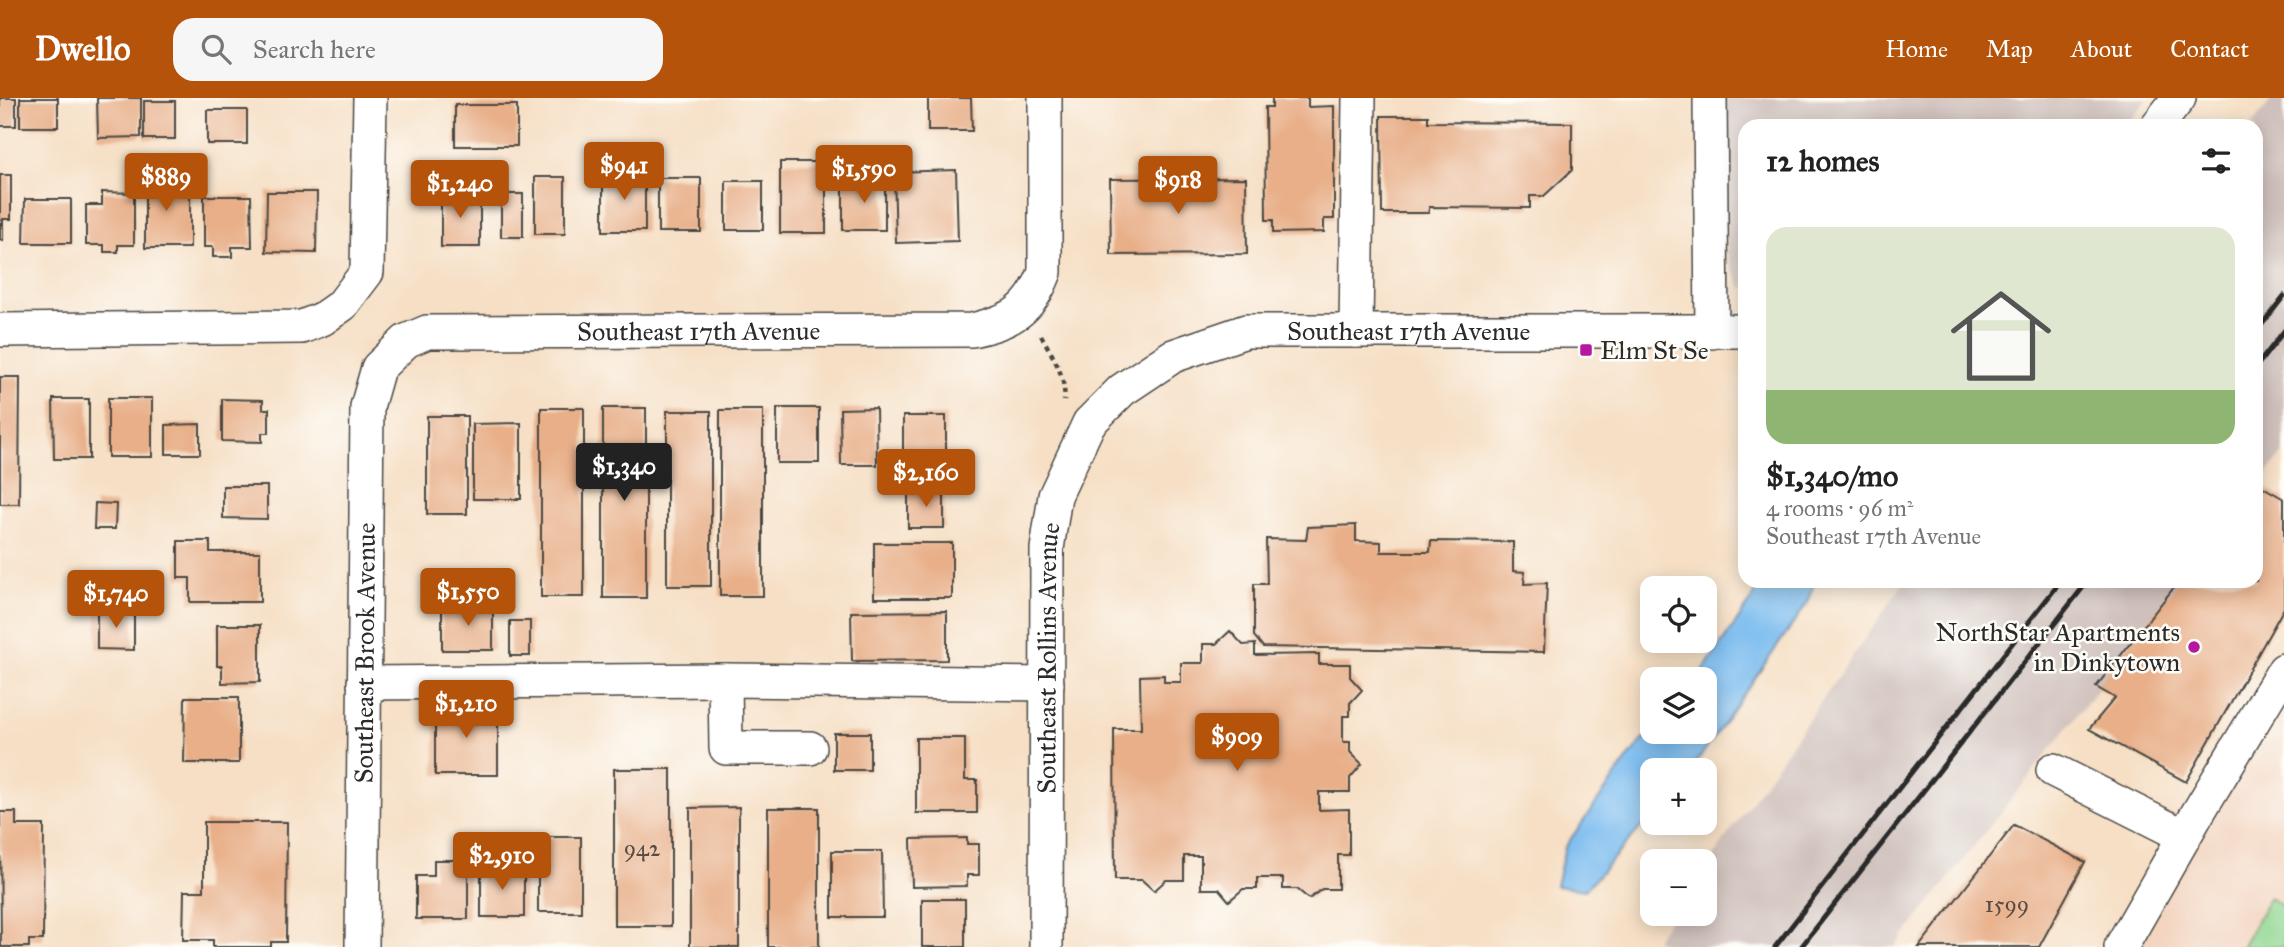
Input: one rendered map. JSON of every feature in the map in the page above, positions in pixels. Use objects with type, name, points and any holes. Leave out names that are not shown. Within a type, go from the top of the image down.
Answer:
[{"type":"street","points":[[0,330],[302,327],[322,319],[342,304],[367,272],[370,98]]},
{"type":"street","name":"Southeast 17th Avenue","points":[[383,362],[406,341],[427,332],[972,330],[997,325],[1021,312],[1037,292],[1045,272],[1045,98]]},
{"type":"street","points":[[1356,331],[1359,98]]},
{"type":"street","points":[[1710,98],[1712,332]]},
{"type":"street","points":[[2162,119],[2179,98]]},
{"type":"street","name":"Southeast 17th Avenue","points":[[1122,390],[1173,356],[1246,331],[1738,331]]},
{"type":"street","name":"Southeast Brook Avenue","points":[[362,947],[367,407],[378,368],[383,362]]},
{"type":"street","name":"Southeast Rollins Avenue","points":[[1046,947],[1047,548],[1055,496],[1089,424],[1122,390]]},
{"type":"street","points":[[2121,947],[2284,670]]},
{"type":"street","points":[[725,680],[726,748],[810,748]]},
{"type":"street","points":[[364,683],[725,680],[1047,684]]},
{"type":"street","points":[[2053,770],[2184,836]]},
{"type":"shaded area","points":[[1724,98],[2148,98],[2132,119],[1738,119],[1738,280],[1727,256]]},
{"type":"shaded area","points":[[2273,98],[2284,98],[2284,452],[2263,479],[2263,119],[2256,119]]},
{"type":"shaded area","points":[[1900,588],[2177,588],[1895,947],[1672,947],[1655,939],[1664,926],[1717,926],[1717,851]]},
{"type":"shaded area","points":[[2284,670],[2284,947],[2121,947]]},
{"type":"green space","points":[[2269,898],[2284,906],[2284,947],[2242,947]]},
{"type":"water","points":[[1757,588],[1812,588],[1806,605],[1717,733],[1717,667],[1705,667],[1753,598]]},
{"type":"water","points":[[1640,744],[1709,744],[1699,758],[1640,758],[1640,828],[1585,890],[1556,886],[1565,847]]},
{"type":"building","points":[[0,98],[16,98],[16,126],[0,126]]},
{"type":"building","points":[[20,98],[58,98],[58,127],[20,127]]},
{"type":"building","points":[[97,98],[141,98],[141,137],[98,138]]},
{"type":"building","points":[[928,98],[971,98],[972,131],[928,131]]},
{"type":"building","points":[[1272,98],[1308,98],[1308,107],[1334,106],[1334,219],[1324,219],[1324,232],[1273,233],[1273,220],[1266,220],[1265,107],[1272,107]]},
{"type":"building","points":[[144,101],[175,101],[175,139],[144,139]]},
{"type":"building","points":[[455,105],[517,105],[517,146],[455,146]]},
{"type":"building","points":[[207,110],[247,110],[247,144],[207,144]]},
{"type":"building","points":[[1381,116],[1428,116],[1428,122],[1572,123],[1572,170],[1544,196],[1530,196],[1530,208],[1429,207],[1429,213],[1382,213]]},
{"type":"building","points":[[780,162],[826,162],[826,233],[780,233]]},
{"type":"building","points":[[145,166],[165,166],[165,190],[190,190],[190,248],[145,248]]},
{"type":"building","points":[[956,170],[958,241],[896,243],[894,172]]},
{"type":"building","points":[[603,172],[645,172],[645,231],[603,231]]},
{"type":"building","points":[[0,175],[11,175],[11,219],[3,219],[3,240],[0,240]]},
{"type":"building","points":[[535,177],[565,177],[565,234],[535,234]]},
{"type":"building","points":[[658,178],[701,178],[701,232],[658,232]]},
{"type":"building","points":[[1246,178],[1247,254],[1111,255],[1110,179]]},
{"type":"building","points":[[843,179],[885,179],[885,230],[843,230]]},
{"type":"building","points":[[726,181],[763,181],[763,230],[726,230]]},
{"type":"building","points":[[102,192],[134,193],[134,245],[118,245],[118,252],[104,252],[104,245],[86,245],[86,205],[102,205]]},
{"type":"building","points":[[267,192],[317,192],[316,253],[266,252]]},
{"type":"building","points":[[441,194],[480,194],[480,247],[441,247]]},
{"type":"building","points":[[501,194],[523,194],[523,237],[501,237]]},
{"type":"building","points":[[204,196],[251,196],[252,247],[232,247],[232,257],[213,257],[213,247],[204,247]]},
{"type":"building","points":[[25,199],[71,199],[71,243],[24,243]]},
{"type":"building","points":[[0,377],[20,377],[19,504],[0,504]]},
{"type":"building","points":[[108,398],[152,398],[152,457],[108,457]]},
{"type":"building","points":[[53,399],[89,399],[89,459],[54,459]]},
{"type":"building","points":[[222,399],[263,400],[263,409],[269,409],[269,433],[262,433],[262,442],[222,441]]},
{"type":"building","points":[[541,408],[584,408],[584,597],[541,597]]},
{"type":"building","points":[[603,408],[646,408],[646,598],[603,598]]},
{"type":"building","points":[[777,408],[819,408],[819,463],[777,463]]},
{"type":"building","points":[[876,408],[877,465],[841,465],[840,409]]},
{"type":"building","points":[[720,410],[763,410],[763,596],[720,596]]},
{"type":"building","points":[[667,411],[711,411],[711,586],[667,586]]},
{"type":"building","points":[[427,416],[467,416],[467,514],[427,514]]},
{"type":"building","points":[[903,416],[946,416],[946,463],[903,463]]},
{"type":"building","points":[[521,423],[521,499],[473,499],[473,424]]},
{"type":"building","points":[[200,424],[200,454],[166,454],[166,425]]},
{"type":"building","points":[[223,486],[267,486],[267,519],[223,518]]},
{"type":"building","name":"NorthStar Apartments in Dinkytown","points":[[2263,487],[2284,499],[2284,608],[2186,782],[2089,729],[2115,698],[2096,687],[2174,588],[2263,588]]},
{"type":"building","points":[[908,490],[944,490],[944,528],[908,528]]},
{"type":"building","points":[[95,503],[116,504],[115,529],[94,529]]},
{"type":"building","points":[[1356,525],[1356,541],[1381,542],[1381,552],[1430,552],[1431,541],[1513,542],[1513,571],[1525,572],[1524,584],[1547,583],[1544,652],[1263,647],[1254,636],[1254,584],[1267,584],[1266,539],[1306,540],[1308,527]]},
{"type":"building","points":[[178,541],[210,541],[210,552],[260,552],[260,602],[190,602],[190,578],[178,578]]},
{"type":"building","points":[[874,543],[952,543],[952,598],[874,598]]},
{"type":"building","points":[[97,585],[126,585],[126,608],[97,608]]},
{"type":"building","points":[[442,607],[493,607],[493,650],[442,650]]},
{"type":"building","points":[[97,610],[134,611],[134,650],[97,649]]},
{"type":"building","points":[[947,611],[947,660],[852,661],[851,612]]},
{"type":"building","points":[[510,621],[530,621],[530,656],[510,656]]},
{"type":"building","points":[[217,625],[260,625],[260,682],[222,683],[222,666],[217,666]]},
{"type":"building","points":[[1230,631],[1243,645],[1255,644],[1255,655],[1319,654],[1319,664],[1350,664],[1350,677],[1362,690],[1350,703],[1350,716],[1343,716],[1343,742],[1350,742],[1350,752],[1362,764],[1350,778],[1350,792],[1319,792],[1319,810],[1349,809],[1349,855],[1338,855],[1338,889],[1322,889],[1309,899],[1297,889],[1283,889],[1283,878],[1257,878],[1257,889],[1243,889],[1229,901],[1219,889],[1201,889],[1201,856],[1184,856],[1184,880],[1166,880],[1154,891],[1142,880],[1115,880],[1114,729],[1141,729],[1140,676],[1164,675],[1164,682],[1181,682],[1181,663],[1203,663],[1203,644],[1216,644]]},
{"type":"building","points":[[185,697],[239,697],[239,763],[184,763]]},
{"type":"building","points":[[435,704],[498,704],[498,775],[435,775]]},
{"type":"building","points":[[834,733],[870,733],[870,770],[834,770]]},
{"type":"building","points":[[916,738],[965,738],[965,780],[977,780],[977,813],[916,813]]},
{"type":"building","points":[[614,769],[671,769],[671,926],[614,926]]},
{"type":"building","points":[[739,807],[739,947],[690,947],[690,808]]},
{"type":"building","points":[[768,808],[819,808],[819,947],[768,947]]},
{"type":"building","points":[[0,812],[16,812],[16,825],[44,825],[43,940],[29,940],[29,947],[1,947]]},
{"type":"building","points":[[204,822],[287,822],[286,942],[271,942],[271,947],[213,947],[213,940],[183,940],[184,891],[204,891]]},
{"type":"building","points":[[2014,825],[2085,862],[2039,947],[1919,947]]},
{"type":"building","points":[[538,837],[581,837],[581,912],[538,912]]},
{"type":"building","points":[[967,838],[967,844],[979,844],[979,875],[967,875],[967,886],[912,887],[911,839]]},
{"type":"building","points":[[832,851],[882,851],[883,917],[832,917]]},
{"type":"building","points":[[434,860],[468,860],[468,919],[416,919],[416,876],[434,876]]},
{"type":"building","points":[[481,868],[524,868],[524,917],[481,917]]},
{"type":"building","points":[[922,899],[965,899],[965,947],[922,947]]},
{"type":"railway","points":[[2263,323],[2284,296]]},
{"type":"railway","points":[[2263,358],[2284,331]]},
{"type":"railway","points":[[1775,947],[2056,588]]},
{"type":"railway","points":[[1801,947],[2083,588]]},
{"type":"place","name":"Elm St Se","points":[[1586,350]]},
{"type":"place","name":"NorthStar Apartments in Dinkytown","points":[[2194,647]]}]
